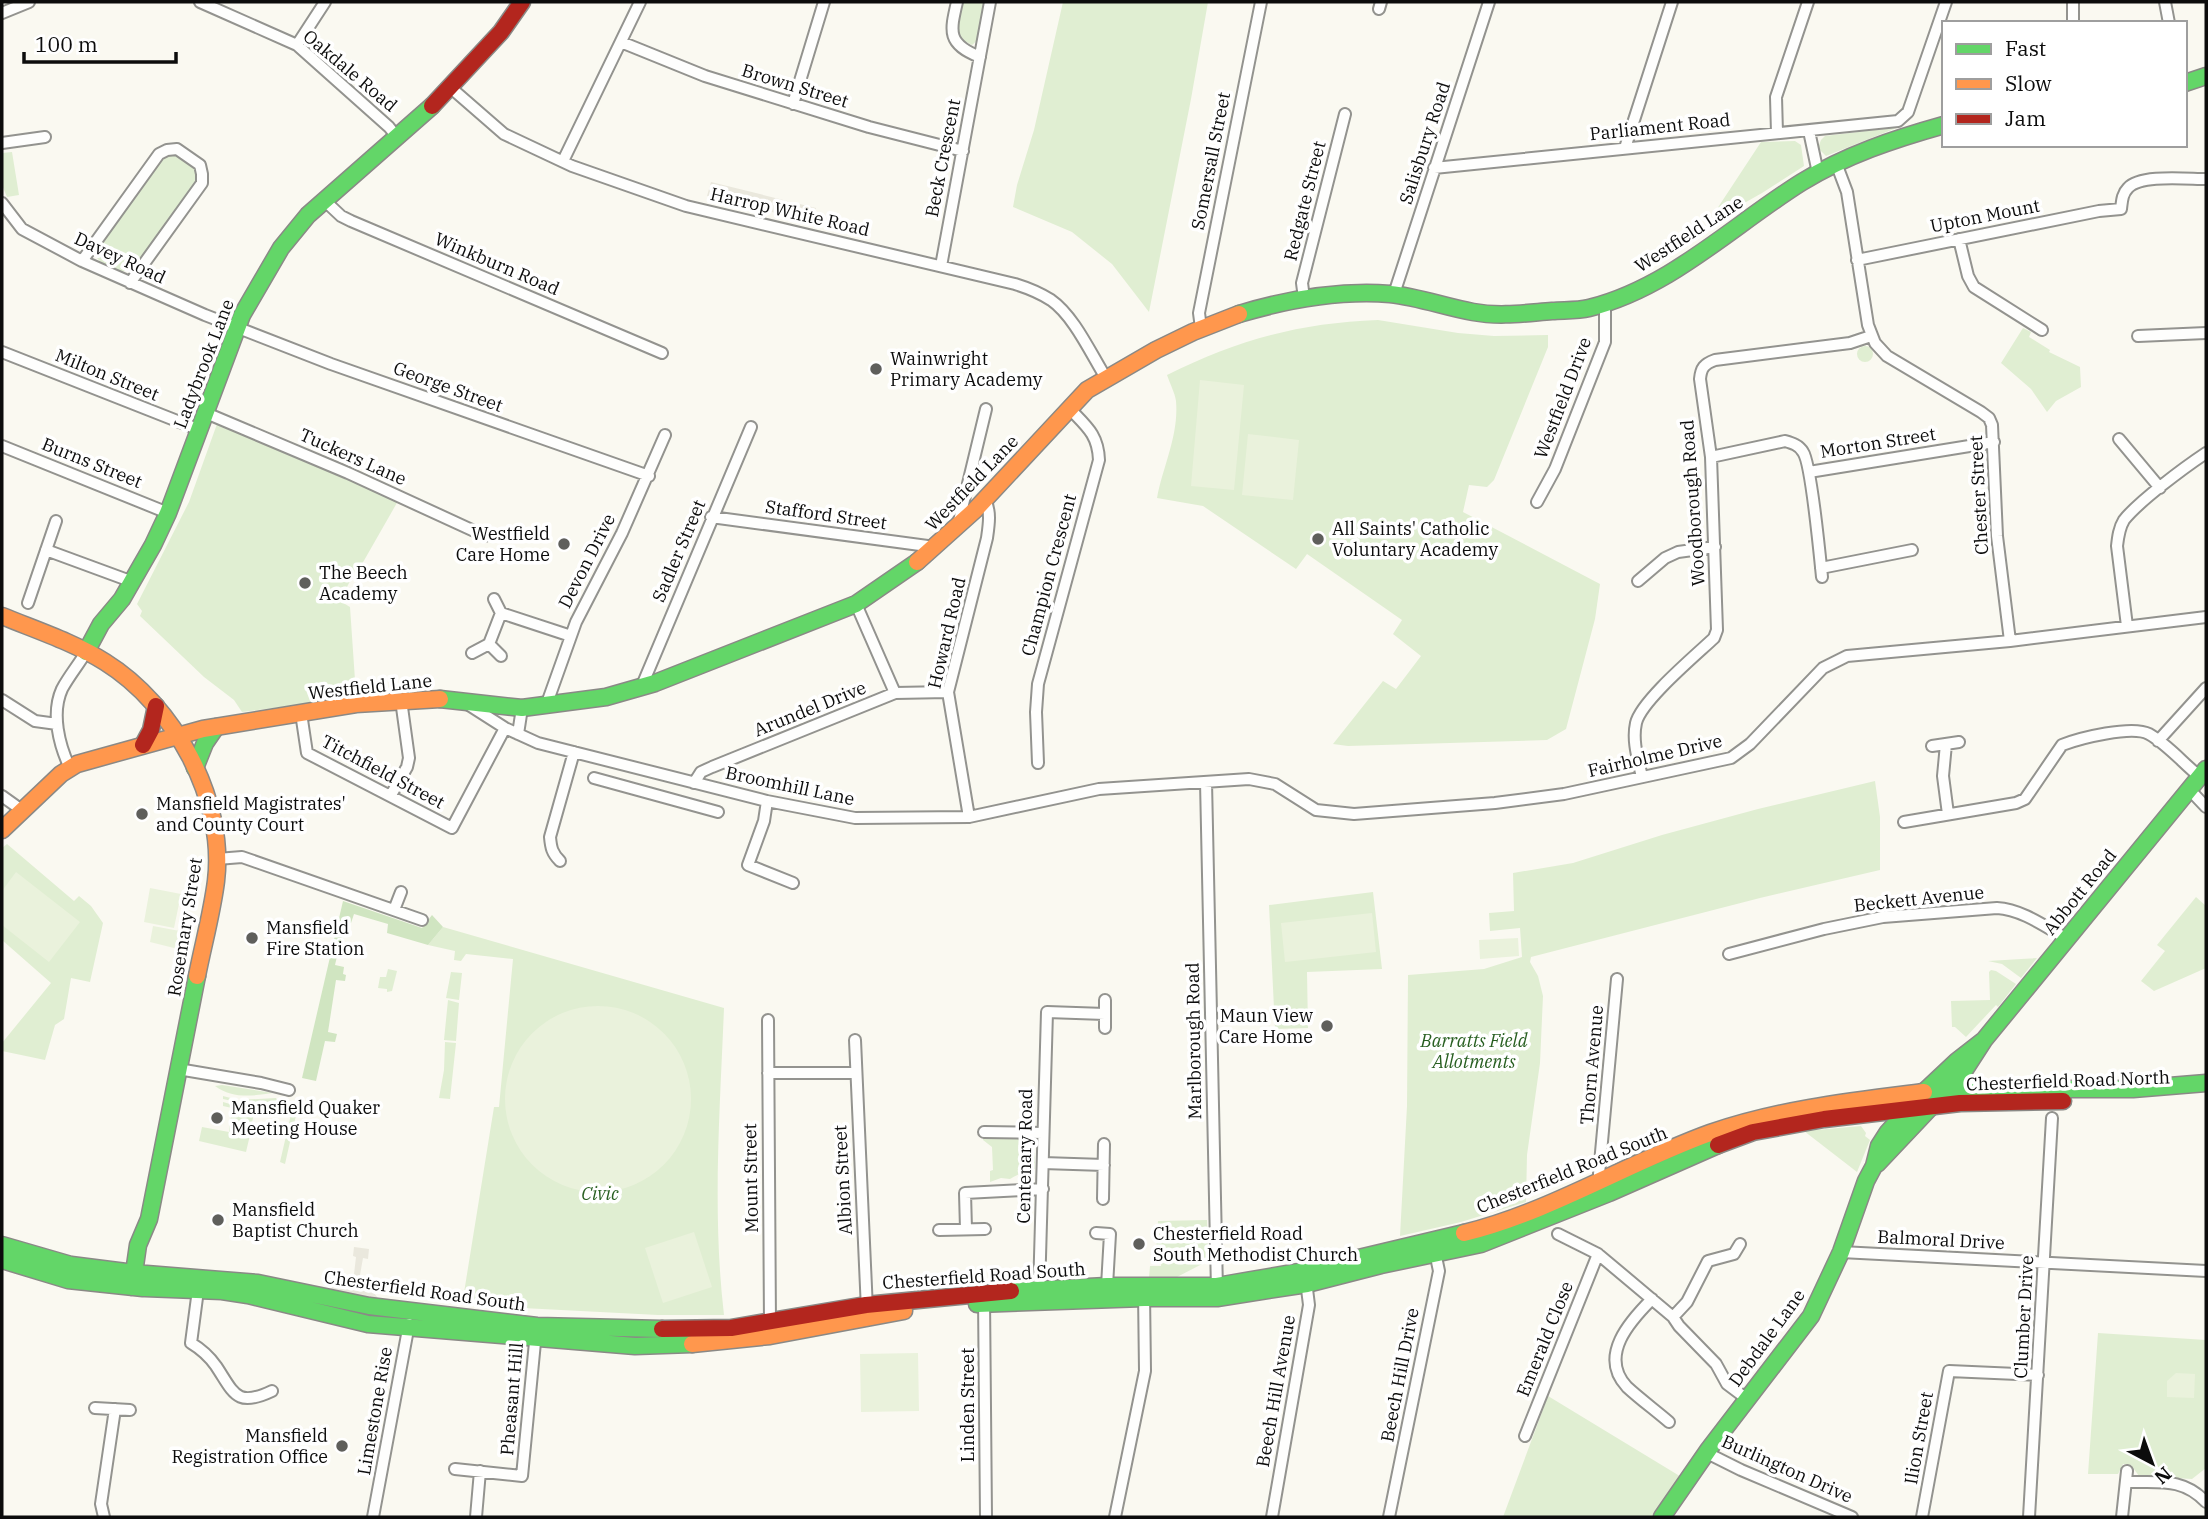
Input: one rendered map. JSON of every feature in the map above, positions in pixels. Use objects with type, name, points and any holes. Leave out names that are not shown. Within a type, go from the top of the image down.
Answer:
[{"type":"main road","name":"Ladybrook Lane","points":[[86,652],[101,624],[122,599],[168,513],[237,328],[251,297],[281,248],[324,200],[450,87],[501,32],[522,2]]},
{"type":"main road","points":[[2187,82],[2206,76]]},
{"type":"main road","name":"Westfield Lane","points":[[2,830],[70,768],[84,761],[216,727],[356,704],[442,699],[522,708],[606,697],[641,688],[856,604],[913,566],[935,547],[985,499],[1087,390],[1201,328],[1304,298],[1352,293],[1394,295],[1483,314],[1510,315],[1589,308],[1661,280],[1836,163],[1942,126]]},
{"type":"main road","name":"Rosemary Street","points":[[2,616],[86,652],[135,684],[179,736],[207,800],[217,859],[216,880],[149,1219],[154,1243],[139,1280]]},
{"type":"main road","points":[[143,745],[151,730],[156,706]]},
{"type":"main road","points":[[195,768],[205,743],[216,727]]},
{"type":"main road","name":"Abbott Road","points":[[1928,1099],[1957,1061],[1984,1040],[2198,778]]},
{"type":"main road","name":"Abbott Road","points":[[1928,1099],[1949,1089],[1976,1056],[1984,1040]]},
{"type":"main road","points":[[1976,1056],[1973,1068],[1976,1077],[1987,1086],[1997,1089]]},
{"type":"main road","name":"Chesterfield Road North","points":[[1949,1089],[2133,1089],[2206,1083]]},
{"type":"main road","name":"Chesterfield Road North","points":[[1928,1099],[1963,1103],[2133,1101],[2206,1095]]},
{"type":"main road","name":"Chesterfield Road South","points":[[1605,1187],[1753,1132],[1858,1114],[1908,1110],[1928,1099]]},
{"type":"main road","name":"Chesterfield Road South","points":[[4,1257],[68,1280],[258,1283],[410,1319],[536,1332],[770,1329],[867,1311],[984,1298],[1217,1292],[1381,1265],[1434,1248],[1480,1244],[1605,1187],[1708,1134],[1751,1120],[1827,1104],[1928,1099]]},
{"type":"main road","name":"Debdale Lane","points":[[1662,1517],[1747,1399],[1811,1317],[1841,1252],[1874,1166],[1928,1099]]},
{"type":"main road","name":"Debdale Lane","points":[[1874,1166],[1879,1146],[1908,1110]]},
{"type":"main road","points":[[1858,1114],[1869,1120],[1876,1129],[1879,1146]]},
{"type":"main road","name":"Chesterfield Road South","points":[[139,1280],[248,1295],[368,1324],[410,1319]]},
{"type":"main road","name":"Chesterfield Road South","points":[[1039,1295],[1107,1286],[1144,1292]]},
{"type":"street","points":[[2,13],[29,2]]},
{"type":"street","name":"Oakdale Road","points":[[200,2],[297,45],[397,137]]},
{"type":"street","points":[[297,45],[325,2]]},
{"type":"street","points":[[563,161],[640,2]]},
{"type":"street","points":[[793,104],[824,2]]},
{"type":"street","points":[[957,2],[952,35],[956,43],[980,57]]},
{"type":"street","name":"Beck Crescent","points":[[941,265],[990,2]]},
{"type":"street","name":"Somersall Street","points":[[1201,328],[1199,313],[1261,2]]},
{"type":"street","name":"Salisbury Road","points":[[1394,295],[1489,2]]},
{"type":"street","points":[[1625,148],[1672,2]]},
{"type":"street","points":[[1777,133],[1776,97],[1808,2]]},
{"type":"street","name":"Parliament Road","points":[[1434,168],[1898,121],[1908,112],[1945,2]]},
{"type":"street","points":[[2073,2],[2073,21]]},
{"type":"street","points":[[2165,2],[2169,21]]},
{"type":"street","name":"Brown Street","points":[[621,41],[705,76],[869,127],[963,151]]},
{"type":"street","name":"Harrop White Road","points":[[450,87],[504,134],[572,166],[686,206],[1016,284],[1054,302],[1071,321],[1105,378]]},
{"type":"street","name":"Redgate Street","points":[[1304,298],[1302,283],[1345,114]]},
{"type":"street","points":[[1809,131],[1818,173]]},
{"type":"street","points":[[2,144],[45,137]]},
{"type":"street","points":[[82,261],[159,154],[177,149],[200,165],[202,183],[130,283]]},
{"type":"street","points":[[1836,163],[1847,192],[1871,336]]},
{"type":"street","name":"Upton Mount","points":[[1857,260],[2099,211],[2121,209],[2123,194],[2130,185],[2142,179],[2206,179]]},
{"type":"street","name":"Winkburn Road","points":[[324,200],[351,222],[662,353]]},
{"type":"street","name":"Davey Road","points":[[2,203],[22,229],[82,261],[237,328]]},
{"type":"street","points":[[1959,239],[1973,287],[2042,330]]},
{"type":"street","name":"Westfield Drive","points":[[1537,502],[1555,469],[1605,342],[1605,303]]},
{"type":"street","name":"George Street","points":[[237,328],[331,364],[649,476]]},
{"type":"street","points":[[2138,336],[2206,333]]},
{"type":"street","name":"Chester Street","points":[[1871,336],[1887,356],[1989,418],[1994,442],[1997,536],[2010,641]]},
{"type":"street","name":"Woodborough Road","points":[[1642,777],[1634,741],[1636,721],[1644,706],[1714,638],[1717,630],[1711,457],[1700,379],[1701,369],[1707,363],[1850,343],[1871,336]]},
{"type":"street","name":"Milton Street","points":[[2,352],[200,430]]},
{"type":"street","name":"Champion Crescent","points":[[1038,763],[1038,684],[1099,460],[1098,445],[1093,434],[1069,408]]},
{"type":"street","points":[[957,526],[986,409]]},
{"type":"street","name":"Tuckers Lane","points":[[206,413],[348,473],[485,536]]},
{"type":"street","name":"Sadler Street","points":[[641,688],[751,427]]},
{"type":"street","name":"Devon Drive","points":[[546,706],[576,622],[649,476],[665,435]]},
{"type":"street","points":[[2119,439],[2160,488]]},
{"type":"street","points":[[1711,457],[1785,441],[1794,444],[1805,455],[1821,572],[1912,550]]},
{"type":"street","name":"Morton Street","points":[[1809,472],[1994,442]]},
{"type":"street","name":"Burns Street","points":[[2,446],[168,513]]},
{"type":"street","points":[[2127,626],[2117,546],[2123,521],[2206,453]]},
{"type":"street","name":"Howard Road","points":[[969,817],[947,692],[987,538],[989,508],[985,499]]},
{"type":"street","name":"Stafford Street","points":[[712,517],[935,547]]},
{"type":"street","points":[[27,603],[56,521]]},
{"type":"street","points":[[1638,581],[1665,558],[1678,552],[1715,547]]},
{"type":"street","points":[[46,550],[132,582]]},
{"type":"street","points":[[494,599],[501,613],[571,636]]},
{"type":"street","points":[[856,604],[895,693]]},
{"type":"street","points":[[472,653],[489,644],[501,613]]},
{"type":"street","name":"Fairholme Drive","points":[[1206,782],[1249,779],[1275,783],[1316,810],[1353,814],[1495,803],[1564,794],[1731,758],[1750,744],[1823,668],[1847,656],[2010,641],[2206,617]]},
{"type":"street","points":[[489,644],[501,656]]},
{"type":"street","name":"Ladybrook Lane","points":[[70,768],[63,755],[57,711],[62,690],[86,652]]},
{"type":"street","points":[[2158,741],[2206,688]]},
{"type":"street","name":"Arundel Drive","points":[[694,783],[701,772],[712,767],[895,693],[947,692]]},
{"type":"street","points":[[2,700],[35,720],[58,724]]},
{"type":"street","points":[[391,795],[407,767],[409,758],[401,700]]},
{"type":"street","name":"Broomhill Lane","points":[[463,701],[505,728],[538,743],[767,801],[855,818],[969,817],[1011,813],[1100,794],[1206,782]]},
{"type":"street","points":[[518,734],[522,708]]},
{"type":"street","name":"Titchfield Street","points":[[301,713],[307,753],[452,828],[505,728]]},
{"type":"street","points":[[1904,822],[2015,803],[2025,799],[2063,745],[2071,741],[2136,730],[2158,741],[2198,778],[2206,807]]},
{"type":"street","points":[[1932,746],[1959,742]]},
{"type":"street","points":[[1946,744],[1943,776],[1948,814]]},
{"type":"street","points":[[560,861],[553,855],[550,837],[573,752]]},
{"type":"street","points":[[627,787],[633,767]]},
{"type":"street","points":[[594,778],[718,812]]},
{"type":"street","name":"Marlborough Road","points":[[1206,782],[1217,1292]]},
{"type":"street","points":[[703,808],[708,786]]},
{"type":"street","points":[[2,796],[23,811]]},
{"type":"street","points":[[767,801],[764,821],[748,865],[793,883]]},
{"type":"street","points":[[217,859],[242,857],[422,920]]},
{"type":"street","points":[[394,910],[401,892]]},
{"type":"street","name":"Beckett Avenue","points":[[1729,954],[1824,929],[1883,917],[1997,908],[2017,912],[2067,939]]},
{"type":"street","name":"Thorn Avenue","points":[[1605,1187],[1599,1174],[1617,979]]},
{"type":"street","points":[[1105,1000],[1105,1028]]},
{"type":"street","name":"Centenary Road","points":[[1039,1295],[1047,1012],[1105,1014]]},
{"type":"street","name":"Mount Street","points":[[768,1020],[770,1329]]},
{"type":"street","name":"Albion Street","points":[[855,1040],[867,1311]]},
{"type":"street","points":[[178,1069],[289,1090]]},
{"type":"street","points":[[768,1073],[856,1073]]},
{"type":"street","name":"Clumber Drive","points":[[2029,1517],[2052,1118]]},
{"type":"street","points":[[984,1132],[1043,1133]]},
{"type":"street","points":[[1103,1199],[1104,1144]]},
{"type":"street","points":[[1043,1163],[1104,1165]]},
{"type":"street","points":[[967,1229],[965,1193],[1043,1189]]},
{"type":"street","points":[[939,1230],[985,1229]]},
{"type":"street","points":[[1096,1233],[1110,1234],[1107,1286]]},
{"type":"street","points":[[1558,1234],[1598,1254],[1673,1317],[1716,1364],[1727,1384],[1747,1399]]},
{"type":"street","points":[[1673,1317],[1687,1302],[1708,1261],[1734,1254],[1740,1244]]},
{"type":"street","name":"Beech Hill Drive","points":[[1389,1517],[1439,1271],[1434,1248]]},
{"type":"street","name":"Balmoral Drive","points":[[1841,1252],[2206,1271]]},
{"type":"street","name":"Emerald Close","points":[[1525,1436],[1598,1254]]},
{"type":"street","name":"Beech Hill Avenue","points":[[1272,1517],[1309,1305],[1305,1278]]},
{"type":"street","points":[[198,1290],[191,1343],[209,1357],[218,1368],[222,1380],[240,1396],[249,1399],[272,1391]]},
{"type":"street","points":[[1115,1517],[1145,1371],[1144,1292]]},
{"type":"street","name":"Linden Street","points":[[984,1298],[986,1517]]},
{"type":"street","points":[[1652,1299],[1622,1334],[1615,1353],[1618,1370],[1627,1386],[1652,1401],[1669,1422]]},
{"type":"street","name":"Limestone Rise","points":[[373,1517],[410,1319]]},
{"type":"street","name":"Pheasant Hill","points":[[480,1471],[522,1476],[536,1332]]},
{"type":"street","name":"Ilion Street","points":[[1922,1517],[1949,1371],[2038,1375]]},
{"type":"street","points":[[95,1408],[130,1409]]},
{"type":"street","points":[[104,1517],[101,1504],[115,1409]]},
{"type":"street","name":"Burlington Drive","points":[[1707,1453],[1852,1517]]},
{"type":"street","points":[[455,1468],[480,1471],[475,1517]]},
{"type":"street","points":[[2122,1517],[2126,1476],[2186,1485],[2206,1502]]},
{"type":"green space","points":[[960,2],[986,2],[979,39],[972,45],[961,37],[959,32]]},
{"type":"green space","points":[[1063,2],[1208,2],[1149,312],[1112,264],[1072,232],[1013,207],[1034,130]]},
{"type":"green space","points":[[1899,127],[1826,156],[1818,148],[1825,136]]},
{"type":"green space","points":[[1795,141],[1801,145],[1804,166],[1716,219],[1713,215],[1761,142]]},
{"type":"green space","points":[[12,152],[19,195],[7,197],[2,185],[2,153]]},
{"type":"green space","points":[[171,154],[185,160],[196,170],[195,184],[131,270],[122,271],[108,267],[97,258],[98,245],[158,162]]},
{"type":"green space","name":"All Saints' Catholic Voluntary Academy","points":[[1378,320],[1458,333],[1494,336],[1548,335],[1548,347],[1494,480],[1487,487],[1469,485],[1463,512],[1600,584],[1595,619],[1566,729],[1547,740],[1348,746],[1333,744],[1383,681],[1396,689],[1421,656],[1393,634],[1402,620],[1307,554],[1296,569],[1203,506],[1157,498],[1173,438],[1176,414],[1175,398],[1167,375],[1218,352],[1295,329]]},
{"type":"green space","points":[[2023,328],[2031,332],[2029,337],[2050,350],[2049,352],[2080,367],[2081,387],[2056,401],[2047,412],[2031,389],[2001,363]]},
{"type":"green space","points":[[1865,346],[1873,354],[1865,362],[1857,354]]},
{"type":"green space","points":[[1200,380],[1244,385],[1234,490],[1191,486]]},
{"type":"green space","name":"The Beech Academy","points":[[217,424],[398,501],[362,564],[359,563],[340,601],[350,607],[355,680],[361,680],[362,693],[357,697],[242,712],[234,700],[204,677],[140,616],[142,611],[137,604],[189,502]]},
{"type":"green space","points":[[1248,434],[1299,440],[1293,500],[1242,495]]},
{"type":"green space","name":"Barratts Field Allotments","points":[[1875,781],[1880,817],[1880,870],[1531,957],[1530,962],[1538,976],[1543,996],[1540,1063],[1527,1155],[1526,1202],[1461,1222],[1400,1236],[1407,1106],[1408,975],[1484,969],[1522,957],[1520,928],[1490,931],[1489,913],[1514,911],[1513,873],[1573,863],[1662,835]]},
{"type":"green space","points":[[7,844],[74,901],[79,896],[91,906],[103,923],[90,982],[71,978],[64,1019],[55,1025],[45,1060],[2,1051],[2,1043],[51,983],[2,940],[2,848]]},
{"type":"green space","points":[[16,872],[80,922],[49,962],[2,925],[2,891]]},
{"type":"green space","points":[[150,888],[181,894],[174,928],[144,922]]},
{"type":"green space","points":[[1373,892],[1382,969],[1307,972],[1308,1028],[1275,1029],[1269,905]]},
{"type":"green space","points":[[2196,897],[2206,906],[2206,968],[2154,991],[2141,981],[2165,951],[2157,945]]},
{"type":"green space","points":[[343,901],[422,928],[432,915],[443,927],[428,945],[387,933],[388,924],[354,914],[351,923],[345,922],[335,965],[344,967],[343,974],[346,975],[345,981],[336,980],[328,1032],[337,1034],[335,1042],[325,1041],[316,1081],[302,1078]]},
{"type":"green space","points":[[1372,913],[1376,952],[1285,962],[1281,923]]},
{"type":"green space","points":[[153,926],[185,932],[182,950],[150,942]]},
{"type":"green space","name":"Civic","points":[[443,927],[724,1008],[718,1238],[724,1315],[658,1315],[462,1305],[494,1107],[499,1107],[513,959],[466,954],[461,961],[454,960],[455,951],[428,945]]},
{"type":"green space","points":[[1518,938],[1519,956],[1480,959],[1479,940]]},
{"type":"green space","points":[[2037,958],[2021,978],[2002,964],[1988,961]]},
{"type":"green space","points":[[388,969],[397,971],[392,991],[387,992],[387,989],[378,988],[380,977],[386,977]]},
{"type":"green space","points":[[1991,970],[2016,984],[1998,1007],[1996,1005],[1966,1037],[1952,1027],[1951,1001],[1990,1000]]},
{"type":"green space","points":[[451,972],[462,973],[459,1000],[446,998]]},
{"type":"green space","points":[[448,1000],[459,1003],[456,1041],[444,1040]]},
{"type":"green space","points":[[598,1006],[634,1013],[664,1033],[684,1063],[691,1099],[684,1135],[664,1165],[634,1185],[598,1192],[562,1185],[532,1165],[512,1135],[505,1099],[512,1063],[532,1033],[562,1013]]},
{"type":"green space","points":[[445,1042],[456,1043],[450,1099],[439,1098]]},
{"type":"green space","points":[[215,1086],[273,1093],[236,1095]]},
{"type":"green space","points":[[223,1096],[238,1100],[276,1098],[279,1103],[278,1111],[223,1099]]},
{"type":"green space","points":[[223,1102],[255,1111],[250,1129],[262,1133],[261,1138],[250,1135],[246,1152],[199,1141],[202,1127],[229,1132],[232,1108],[223,1106]]},
{"type":"green space","points":[[292,1110],[297,1111],[285,1164],[280,1162]]},
{"type":"green space","points":[[1861,1126],[1870,1140],[1857,1172],[1804,1131]]},
{"type":"green space","points":[[983,1137],[1021,1138],[1021,1153],[1035,1153],[1035,1169],[1010,1179],[1001,1178],[990,1182],[990,1171],[993,1170],[992,1147]]},
{"type":"green space","points":[[1207,1220],[1206,1262],[1177,1277],[1149,1278],[1150,1266],[1161,1266],[1162,1255],[1156,1255],[1158,1221]]},
{"type":"green space","points":[[694,1232],[712,1287],[663,1303],[645,1248]]},
{"type":"green space","points":[[2098,1333],[2206,1340],[2206,1468],[2192,1479],[2139,1476],[2131,1465],[2123,1464],[2118,1474],[2088,1474]]},
{"type":"green space","points":[[918,1353],[919,1411],[861,1412],[860,1354]]},
{"type":"green space","points":[[2176,1373],[2195,1374],[2194,1398],[2167,1397],[2167,1381]]},
{"type":"green space","points":[[1548,1396],[1683,1478],[1654,1517],[1503,1517]]},
{"type":"shaded area","points":[[711,182],[816,208],[812,222],[707,196]]},
{"type":"shaded area","points":[[354,1247],[369,1249],[368,1259],[363,1258],[360,1275],[381,1302],[325,1292],[354,1274]]},
{"type":"traffic: fast","points":[[2187,82],[2206,76]]},
{"type":"traffic: fast","points":[[86,652],[101,624],[122,599],[153,545],[168,513],[242,315],[281,248],[308,215],[432,106]]},
{"type":"traffic: fast","points":[[1239,314],[1295,300],[1352,293],[1401,295],[1463,310],[1493,314],[1589,308],[1619,299],[1674,271],[1819,172],[1871,149],[1942,126]]},
{"type":"traffic: fast","points":[[440,699],[522,708],[606,697],[655,683],[856,604],[917,562]]},
{"type":"traffic: fast","points":[[195,768],[205,743],[216,727]]},
{"type":"traffic: fast","points":[[1877,1164],[1962,1074],[1984,1040],[2206,769]]},
{"type":"traffic: fast","points":[[132,1287],[138,1245],[149,1219],[197,976]]},
{"type":"traffic: fast","points":[[1662,1517],[1709,1449],[1811,1316],[1841,1252],[1879,1146],[1888,1132],[1925,1091],[1984,1040]]},
{"type":"traffic: fast","points":[[1924,1092],[1949,1089],[2133,1089],[2206,1083]]},
{"type":"traffic: fast","points":[[977,1304],[1217,1298],[1307,1284],[1481,1244],[1609,1193],[1718,1145]]},
{"type":"traffic: fast","points":[[1011,1291],[1107,1286],[1217,1286],[1304,1271],[1464,1233]]},
{"type":"traffic: fast","points":[[2,1245],[71,1265],[134,1273]]},
{"type":"traffic: fast","points":[[2,1260],[68,1280],[143,1288]]},
{"type":"traffic: fast","points":[[134,1273],[258,1283],[369,1306],[537,1326],[662,1329]]},
{"type":"traffic: fast","points":[[145,1288],[222,1291],[248,1295],[368,1324],[635,1346],[692,1344]]},
{"type":"traffic: slow","points":[[917,562],[975,510],[1087,390],[1156,350],[1239,314]]},
{"type":"traffic: slow","points":[[2,616],[80,648],[130,680],[153,703],[190,757],[213,818],[217,850],[216,881],[197,976]]},
{"type":"traffic: slow","points":[[2,830],[61,774],[77,764],[203,729],[356,704],[440,699]]},
{"type":"traffic: slow","points":[[1464,1233],[1527,1213],[1679,1145],[1736,1125],[1816,1107],[1924,1092]]},
{"type":"traffic: slow","points":[[692,1344],[770,1336],[904,1311]]},
{"type":"traffic: jam","points":[[432,106],[501,32],[522,2]]},
{"type":"traffic: jam","points":[[143,745],[151,730],[156,706]]},
{"type":"traffic: jam","points":[[1718,1145],[1753,1132],[1824,1119],[1960,1103],[2063,1101]]},
{"type":"traffic: jam","points":[[662,1329],[731,1328],[866,1305],[1011,1291]]},
{"type":"place","name":"Wainwright Primary Academy","points":[[876,369]]},
{"type":"place","name":"All Saints' Catholic Voluntary Academy","points":[[1318,539]]},
{"type":"place","name":"Westfield Care Home","points":[[564,544]]},
{"type":"place","name":"The Beech Academy","points":[[305,583]]},
{"type":"place","name":"Mansfield Magistrates' and County Court","points":[[142,814]]},
{"type":"place","name":"Mansfield Fire Station","points":[[252,938]]},
{"type":"place","name":"Maun View Care Home","points":[[1327,1026]]},
{"type":"place","name":"Mansfield Quaker Meeting House","points":[[217,1118]]},
{"type":"place","name":"Mansfield Baptist Church","points":[[218,1220]]},
{"type":"place","name":"Chesterfield Road South Methodist Church","points":[[1139,1244]]},
{"type":"place","name":"Mansfield Registration Office","points":[[342,1446]]}]
